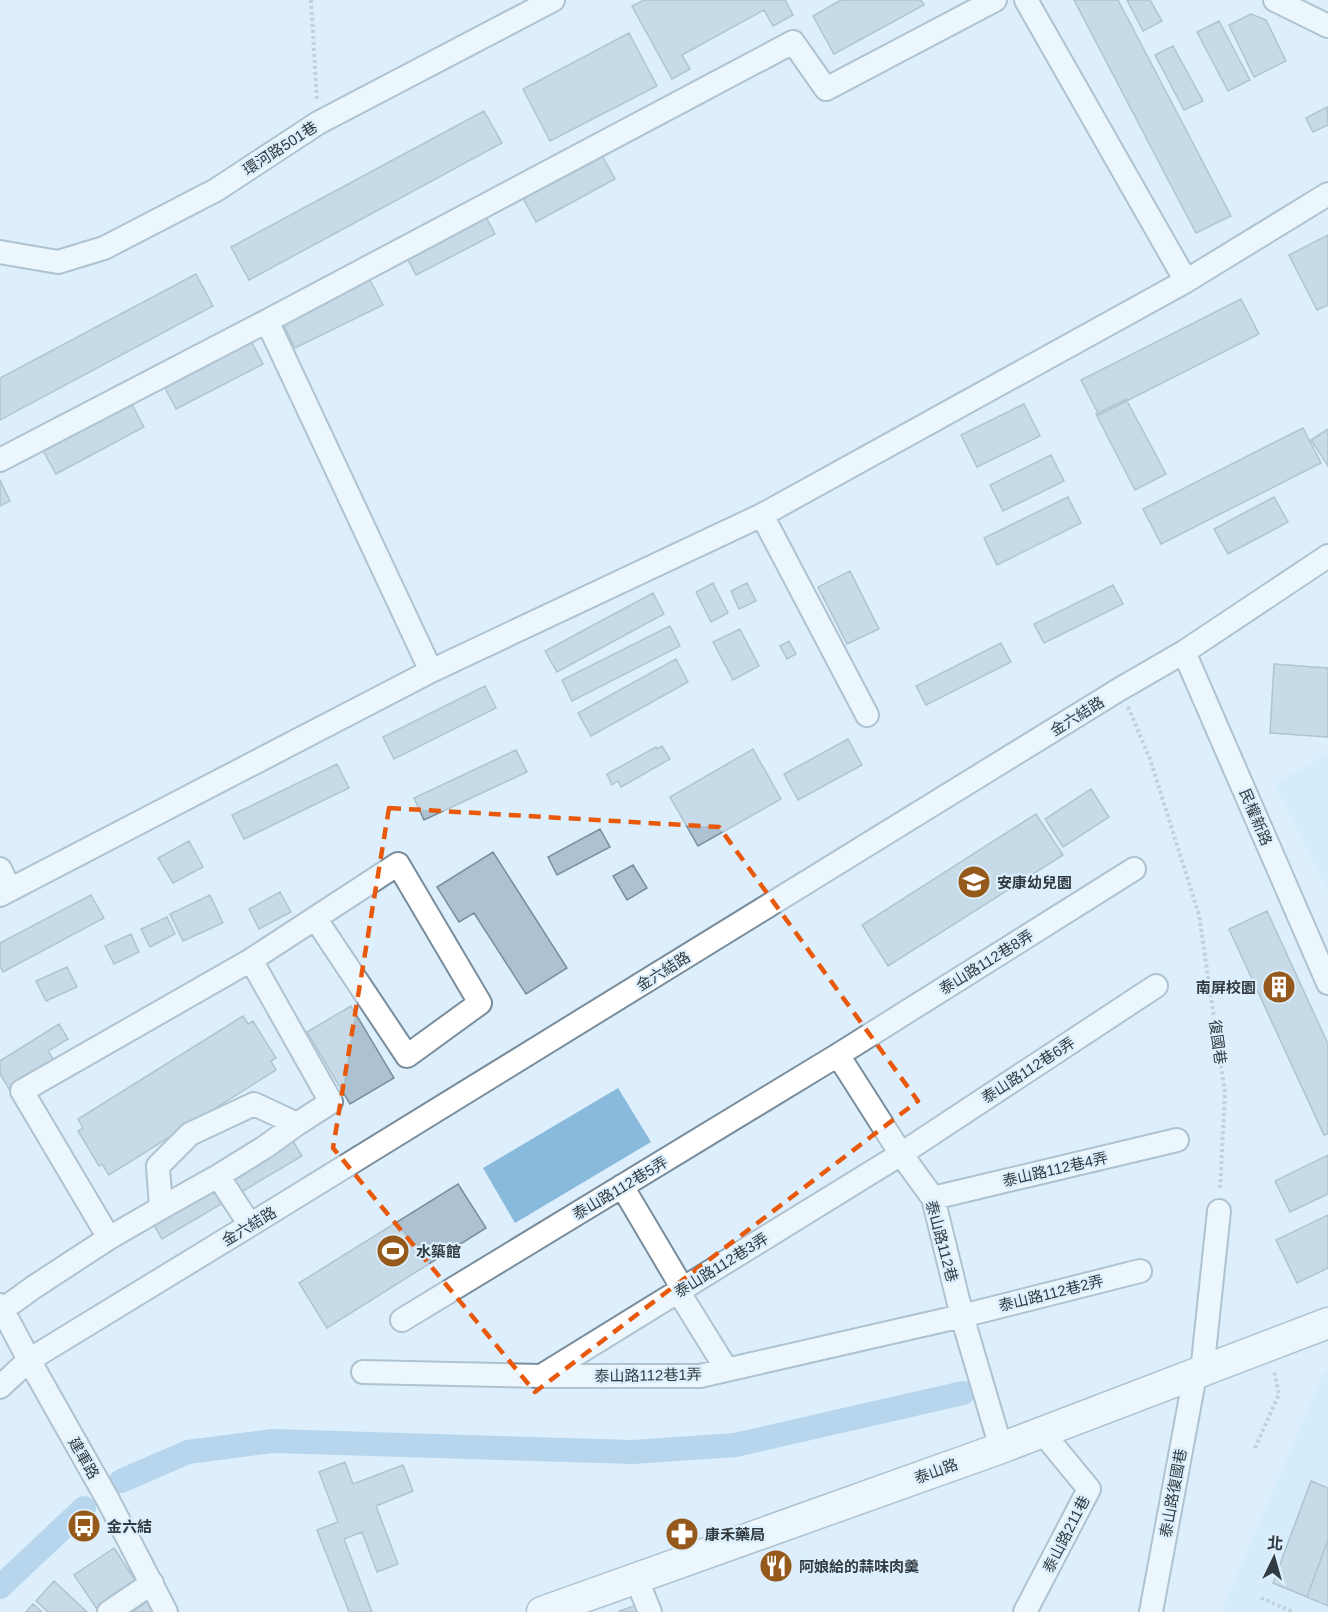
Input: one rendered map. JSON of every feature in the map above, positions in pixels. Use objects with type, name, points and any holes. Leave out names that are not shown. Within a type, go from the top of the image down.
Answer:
[{"type":"main road","name":"泰山路","points":[[542,1612],[1001,1448],[1328,1323]]},
{"type":"street","name":"環河路501巷","points":[[0,252],[58,262],[105,248],[216,190],[318,123],[553,0]]},
{"type":"street","points":[[0,460],[794,42],[826,89],[994,0]]},
{"type":"street","points":[[1026,0],[1186,281]]},
{"type":"street","points":[[1275,0],[1328,26]]},
{"type":"street","points":[[0,869],[5,892],[431,671],[762,515],[1186,281],[1328,194]]},
{"type":"street","points":[[267,321],[431,671]]},
{"type":"street","points":[[762,515],[867,715]]},
{"type":"street","name":"金六結路","points":[[0,1387],[28,1360],[1120,689],[1184,652],[1328,556]]},
{"type":"street","name":"民權新路","points":[[1184,652],[1328,983]]},
{"type":"street","points":[[109,1238],[22,1091],[251,960],[315,918],[398,864],[480,1003],[408,1056],[315,918]]},
{"type":"street","name":"泰山路112巷8弄","points":[[838,1055],[1134,869]]},
{"type":"street","points":[[1,1307],[109,1238],[265,1147],[331,1102],[251,960]]},
{"type":"street","name":"泰山路112巷6弄","points":[[901,1154],[1156,986]]},
{"type":"street","name":"泰山路112巷","points":[[838,1055],[901,1154],[933,1198],[962,1316],[1001,1448]]},
{"type":"street","name":"泰山路112巷5弄","points":[[402,1320],[838,1055]]},
{"type":"street","points":[[160,1208],[158,1166],[190,1134],[254,1104],[297,1124]]},
{"type":"street","name":"泰山路112巷4弄","points":[[933,1198],[1177,1140]]},
{"type":"street","name":"泰山路112巷3弄","points":[[541,1376],[901,1154]]},
{"type":"street","points":[[218,1176],[250,1225]]},
{"type":"street","points":[[622,1186],[677,1280],[684,1299],[727,1370]]},
{"type":"street","points":[[1198,1373],[1219,1211]]},
{"type":"street","name":"泰山路112巷2弄","points":[[962,1316],[1140,1271]]},
{"type":"street","name":"建軍路","points":[[1,1307],[28,1360],[108,1500],[166,1612]]},
{"type":"street","name":"泰山路112巷1弄","points":[[363,1372],[541,1376],[700,1376],[962,1316]]},
{"type":"street","name":"泰山路復國巷","points":[[1151,1612],[1198,1373]]},
{"type":"street","name":"泰山路211巷","points":[[1025,1612],[1089,1490],[1042,1432]]},
{"type":"street","points":[[636,1578],[650,1612]]},
{"type":"street","points":[[109,1612],[152,1583]]},
{"type":"path","points":[[311,0],[318,123]]},
{"type":"path","name":"復國巷","points":[[1120,689],[1150,759],[1199,915],[1225,1093],[1219,1211]]},
{"type":"path","points":[[1255,1448],[1279,1394],[1269,1346]]},
{"type":"path","points":[[1261,1598],[1293,1612]]},
{"type":"highlighted area","points":[[389,808],[719,827],[918,1101],[535,1392],[333,1148]]},
{"type":"shaded area","points":[[1328,752],[1328,891],[1275,785]]},
{"type":"shaded area","points":[[618,1088],[651,1142],[515,1223],[483,1168]]},
{"type":"shaded area","points":[[1328,1371],[1328,1612],[1221,1612],[1324,1372]]},
{"type":"building","points":[[644,0],[785,0],[793,15],[773,26],[764,10],[682,55],[690,69],[672,79],[632,6]]},
{"type":"building","points":[[841,0],[921,0],[924,5],[834,54],[813,16]]},
{"type":"building","points":[[1074,0],[1118,0],[1231,216],[1196,233]]},
{"type":"building","points":[[1127,0],[1150,0],[1162,21],[1143,31]]},
{"type":"building","points":[[1251,14],[1266,20],[1286,61],[1254,77],[1229,25]]},
{"type":"building","points":[[1219,21],[1250,80],[1228,91],[1197,32]]},
{"type":"building","points":[[629,33],[657,86],[550,141],[523,89]]},
{"type":"building","points":[[1173,46],[1203,101],[1184,110],[1155,55]]},
{"type":"building","points":[[1327,107],[1328,125],[1313,132],[1306,118]]},
{"type":"building","points":[[484,111],[502,143],[249,280],[231,247]]},
{"type":"building","points":[[600,152],[615,179],[536,222],[522,196]]},
{"type":"building","points":[[484,213],[495,234],[416,275],[405,254]]},
{"type":"building","points":[[1328,235],[1328,305],[1317,310],[1289,255]]},
{"type":"building","points":[[196,274],[213,306],[0,420],[0,378]]},
{"type":"building","points":[[369,278],[383,305],[295,348],[281,320]]},
{"type":"building","points":[[1241,299],[1259,334],[1099,415],[1081,380]]},
{"type":"building","points":[[250,339],[263,364],[176,409],[163,384]]},
{"type":"building","points":[[1126,399],[1166,474],[1135,490],[1096,414]]},
{"type":"building","points":[[130,401],[144,427],[56,474],[41,447]]},
{"type":"building","points":[[1024,404],[1040,436],[977,467],[961,435]]},
{"type":"building","points":[[1303,428],[1321,463],[1161,544],[1143,509]]},
{"type":"building","points":[[1328,429],[1328,466],[1311,440]]},
{"type":"building","points":[[1051,455],[1064,481],[1003,511],[990,485]]},
{"type":"building","points":[[0,480],[10,501],[0,506]]},
{"type":"building","points":[[1068,497],[1081,523],[997,565],[984,538]]},
{"type":"building","points":[[1274,497],[1288,522],[1228,554],[1214,529]]},
{"type":"building","points":[[850,571],[879,629],[847,644],[818,587]]},
{"type":"building","points":[[713,583],[728,613],[711,622],[696,592]]},
{"type":"building","points":[[747,583],[756,601],[739,609],[731,591]]},
{"type":"building","points":[[1113,585],[1123,604],[1044,643],[1034,624]]},
{"type":"building","points":[[653,593],[664,614],[557,672],[545,651]]},
{"type":"building","points":[[670,626],[680,646],[572,701],[562,680]]},
{"type":"building","points":[[740,629],[759,666],[733,680],[713,642]]},
{"type":"building","points":[[789,641],[796,654],[787,659],[780,646]]},
{"type":"building","points":[[1001,643],[1011,662],[926,705],[916,686]]},
{"type":"building","points":[[676,659],[688,682],[591,736],[578,713]]},
{"type":"building","points":[[1274,664],[1328,668],[1328,737],[1270,733]]},
{"type":"building","points":[[485,686],[496,708],[394,759],[383,737]]},
{"type":"building","points":[[848,739],[862,765],[798,800],[784,774]]},
{"type":"building","points":[[662,746],[670,759],[621,787],[618,781],[612,785],[607,774],[656,747],[657,749]]},
{"type":"building","points":[[753,749],[781,799],[698,846],[670,797]]},
{"type":"building","points":[[516,750],[527,772],[424,820],[414,798]]},
{"type":"building","points":[[337,764],[349,788],[244,839],[232,815]]},
{"type":"building","points":[[1091,789],[1109,817],[1063,847],[1045,819]]},
{"type":"building","points":[[1036,814],[1063,855],[888,966],[862,925]]},
{"type":"building","points":[[600,829],[610,847],[557,875],[548,857]]},
{"type":"building","points":[[189,841],[203,867],[173,883],[158,858]]},
{"type":"building","points":[[493,852],[567,968],[526,994],[474,913],[459,922],[437,887]]},
{"type":"building","points":[[633,865],[647,888],[627,900],[613,876]]},
{"type":"building","points":[[280,892],[291,912],[259,929],[249,909]]},
{"type":"building","points":[[91,895],[104,918],[3,972],[0,966],[0,943]]},
{"type":"building","points":[[210,895],[223,923],[183,941],[170,914]]},
{"type":"building","name":"南屏校園","points":[[1267,911],[1328,1044],[1328,1134],[1324,1135],[1229,929]]},
{"type":"building","points":[[167,917],[175,934],[150,947],[141,929]]},
{"type":"building","points":[[131,934],[139,952],[114,964],[105,946]]},
{"type":"building","points":[[67,967],[77,987],[46,1001],[36,981]]},
{"type":"building","points":[[351,1006],[394,1078],[350,1104],[307,1032]]},
{"type":"building","points":[[243,1016],[248,1024],[253,1021],[276,1058],[271,1061],[276,1070],[109,1175],[102,1164],[99,1166],[78,1131],[83,1128],[78,1119]]},
{"type":"building","points":[[59,1024],[68,1039],[48,1051],[56,1064],[11,1092],[0,1074],[0,1061]]},
{"type":"building","points":[[285,1128],[302,1156],[162,1239],[146,1211]]},
{"type":"building","points":[[1328,1155],[1328,1194],[1290,1212],[1275,1181]]},
{"type":"building","points":[[458,1184],[486,1228],[327,1328],[299,1283]]},
{"type":"building","points":[[1328,1215],[1328,1268],[1297,1283],[1276,1240]]},
{"type":"building","points":[[345,1462],[353,1484],[403,1465],[413,1491],[376,1506],[398,1564],[377,1572],[362,1532],[344,1539],[372,1612],[349,1612],[317,1530],[338,1522],[319,1472]]},
{"type":"building","points":[[1311,1481],[1328,1488],[1328,1540],[1307,1597],[1273,1583]]},
{"type":"building","points":[[1328,1540],[1328,1606],[1307,1597]]},
{"type":"building","points":[[114,1548],[139,1586],[99,1612],[74,1575]]},
{"type":"building","points":[[54,1581],[87,1612],[48,1612],[36,1601]]},
{"type":"building","points":[[147,1602],[152,1612],[132,1612]]},
{"type":"building","points":[[33,1604],[42,1612],[26,1612]]},
{"type":"building","points":[[640,1604],[643,1612],[619,1611]]},
{"type":"waterway","points":[[121,1481],[188,1452],[273,1441],[633,1452],[735,1445],[963,1393]]},
{"type":"waterway","points":[[0,1587],[84,1508]]},
{"type":"place","name":"安康幼兒園","points":[[974,882]]},
{"type":"place","name":"南屏校園","points":[[1279,987]]},
{"type":"place","name":"水築館","points":[[393,1251]]},
{"type":"place","name":"金六結","points":[[84,1526]]},
{"type":"place","name":"康禾藥局","points":[[682,1534]]},
{"type":"place","name":"阿娘給的蒜味肉羹","points":[[776,1566]]}]
